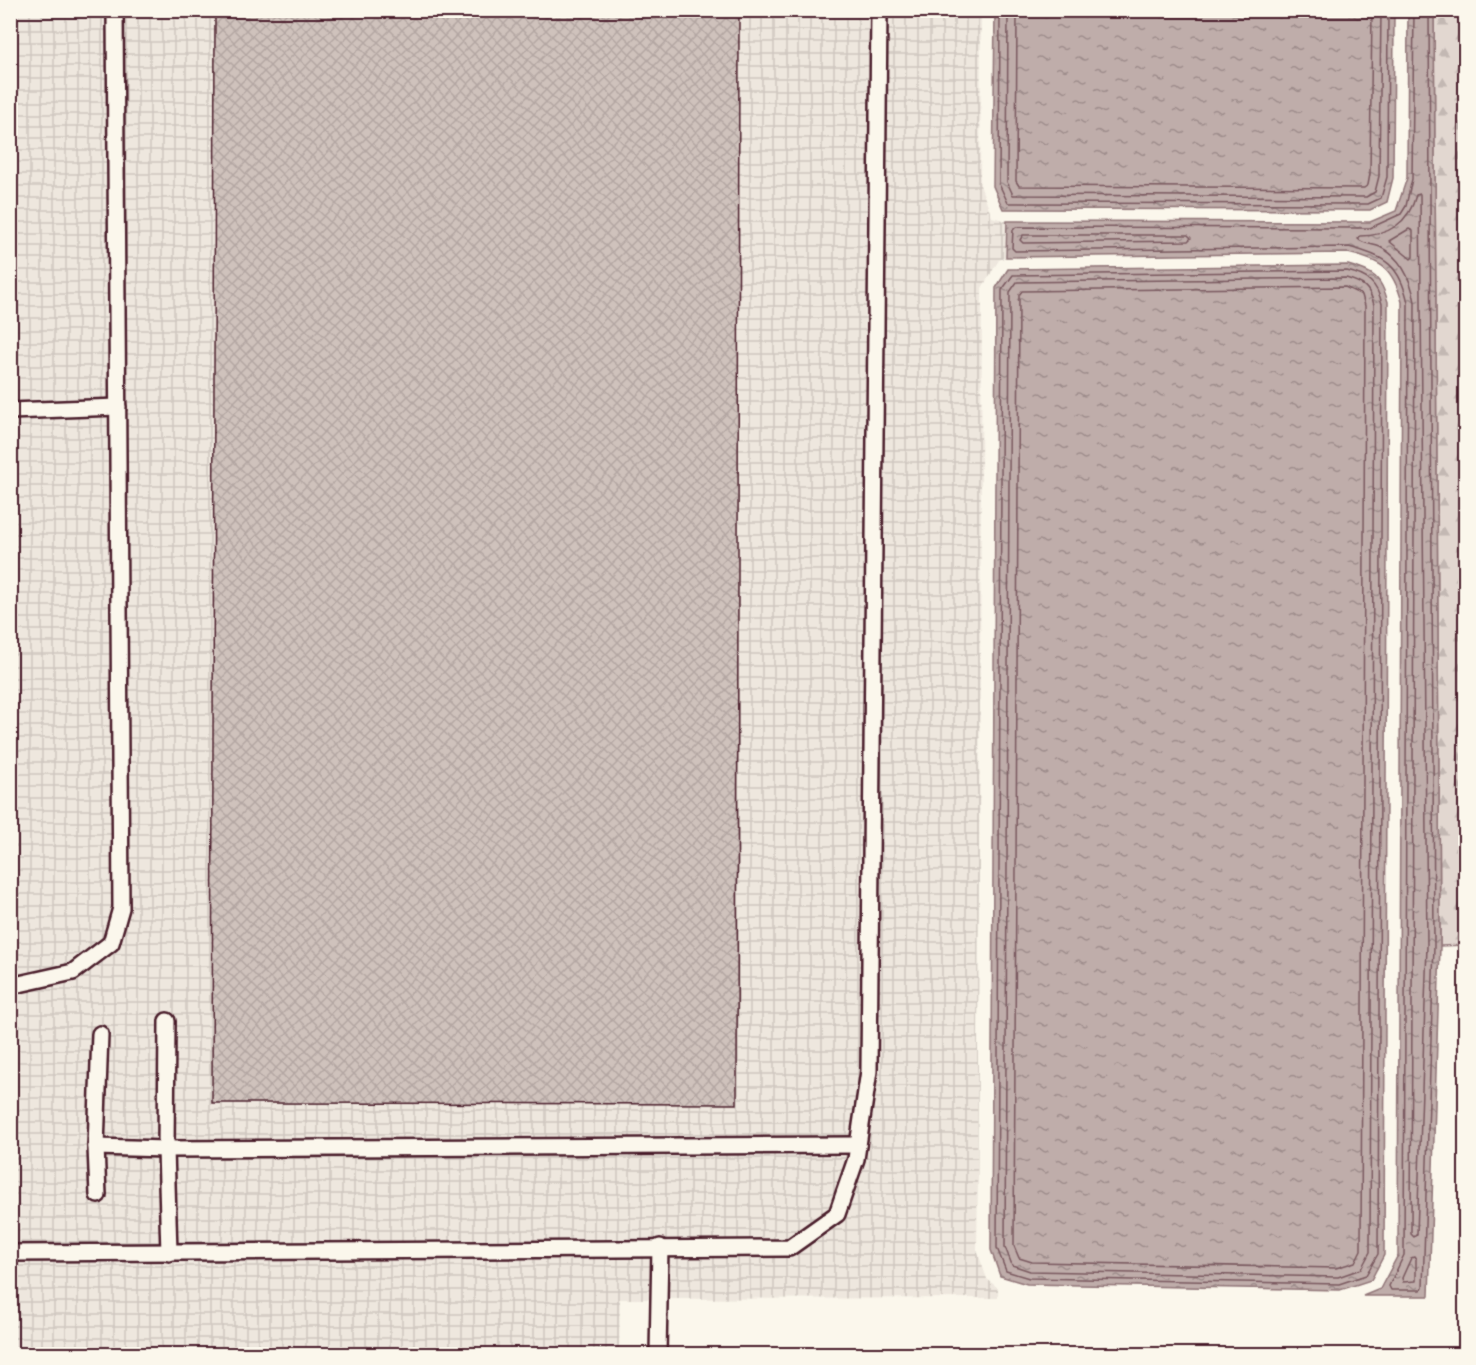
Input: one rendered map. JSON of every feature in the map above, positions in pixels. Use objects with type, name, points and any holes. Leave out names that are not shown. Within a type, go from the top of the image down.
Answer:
[{"type":"lane","points":[[10,986],[73,972],[111,943],[121,908],[116,10]]},
{"type":"lane","points":[[10,1252],[169,1253],[660,1247],[789,1248],[837,1214],[856,1160],[869,1071],[879,10]]},
{"type":"lane","points":[[10,411],[118,407]]},
{"type":"lane","points":[[167,1021],[166,1149],[169,1253]]},
{"type":"lane","points":[[98,1195],[96,1147],[100,1034]]},
{"type":"lane","points":[[96,1147],[166,1149],[858,1145]]},
{"type":"lane","points":[[658,1354],[660,1247]]},
{"type":"shaded area","points":[[10,11],[981,11],[980,185],[992,217],[1007,221],[1006,257],[999,260],[982,288],[977,1250],[987,1279],[998,1288],[998,1298],[620,1299],[619,1354],[11,1354]]},
{"type":"shaded area","points":[[705,1349],[933,1354],[705,1354]]},
{"type":"green space","points":[[1434,11],[1466,11],[1466,945],[1440,946]]},
{"type":"water","points":[[995,11],[1394,11],[1393,178],[1387,202],[1370,210],[1003,209],[993,186]]},
{"type":"water","points":[[1408,11],[1434,11],[1440,946],[1429,1296],[1363,1296],[1380,1289],[1398,1255],[1402,302],[1395,281],[1384,268],[1370,259],[1348,253],[1006,257],[1007,221],[1370,222],[1396,211],[1407,178]]},
{"type":"water","points":[[1348,265],[1364,270],[1375,277],[1388,302],[1384,1255],[1371,1280],[1340,1290],[1027,1284],[1000,1276],[991,1250],[996,288],[1008,269]]},
{"type":"building","points":[[215,10],[739,10],[737,1104],[212,1103]]}]
